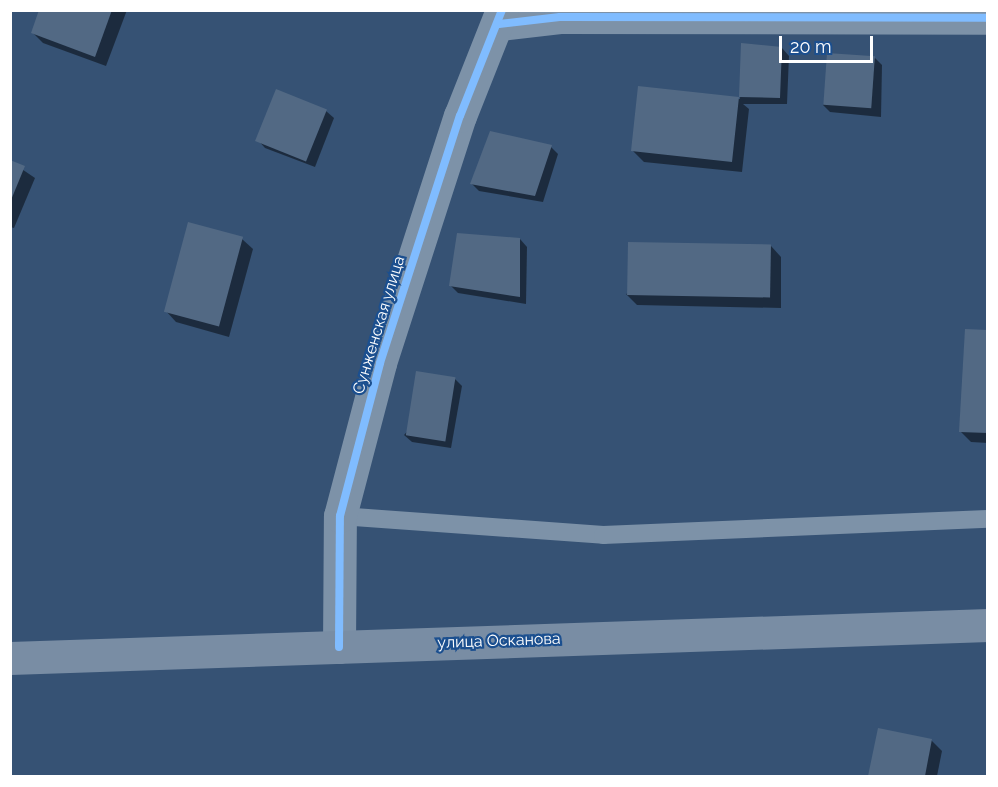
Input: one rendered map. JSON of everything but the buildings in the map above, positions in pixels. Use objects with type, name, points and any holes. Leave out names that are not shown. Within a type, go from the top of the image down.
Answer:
[{"type":"main road","name":"улица Осканова","points":[[10,658],[987,625]]},
{"type":"street","name":"Сунженская улица","points":[[339,646],[340,516],[380,363],[460,116],[500,17],[987,18]]},
{"type":"lane","points":[[340,516],[603,536],[987,519]]},
{"type":"cycle path","points":[[339,647],[340,516],[380,363],[460,116],[502,10]]},
{"type":"cycle path","points":[[499,24],[560,17],[988,18]]}]
